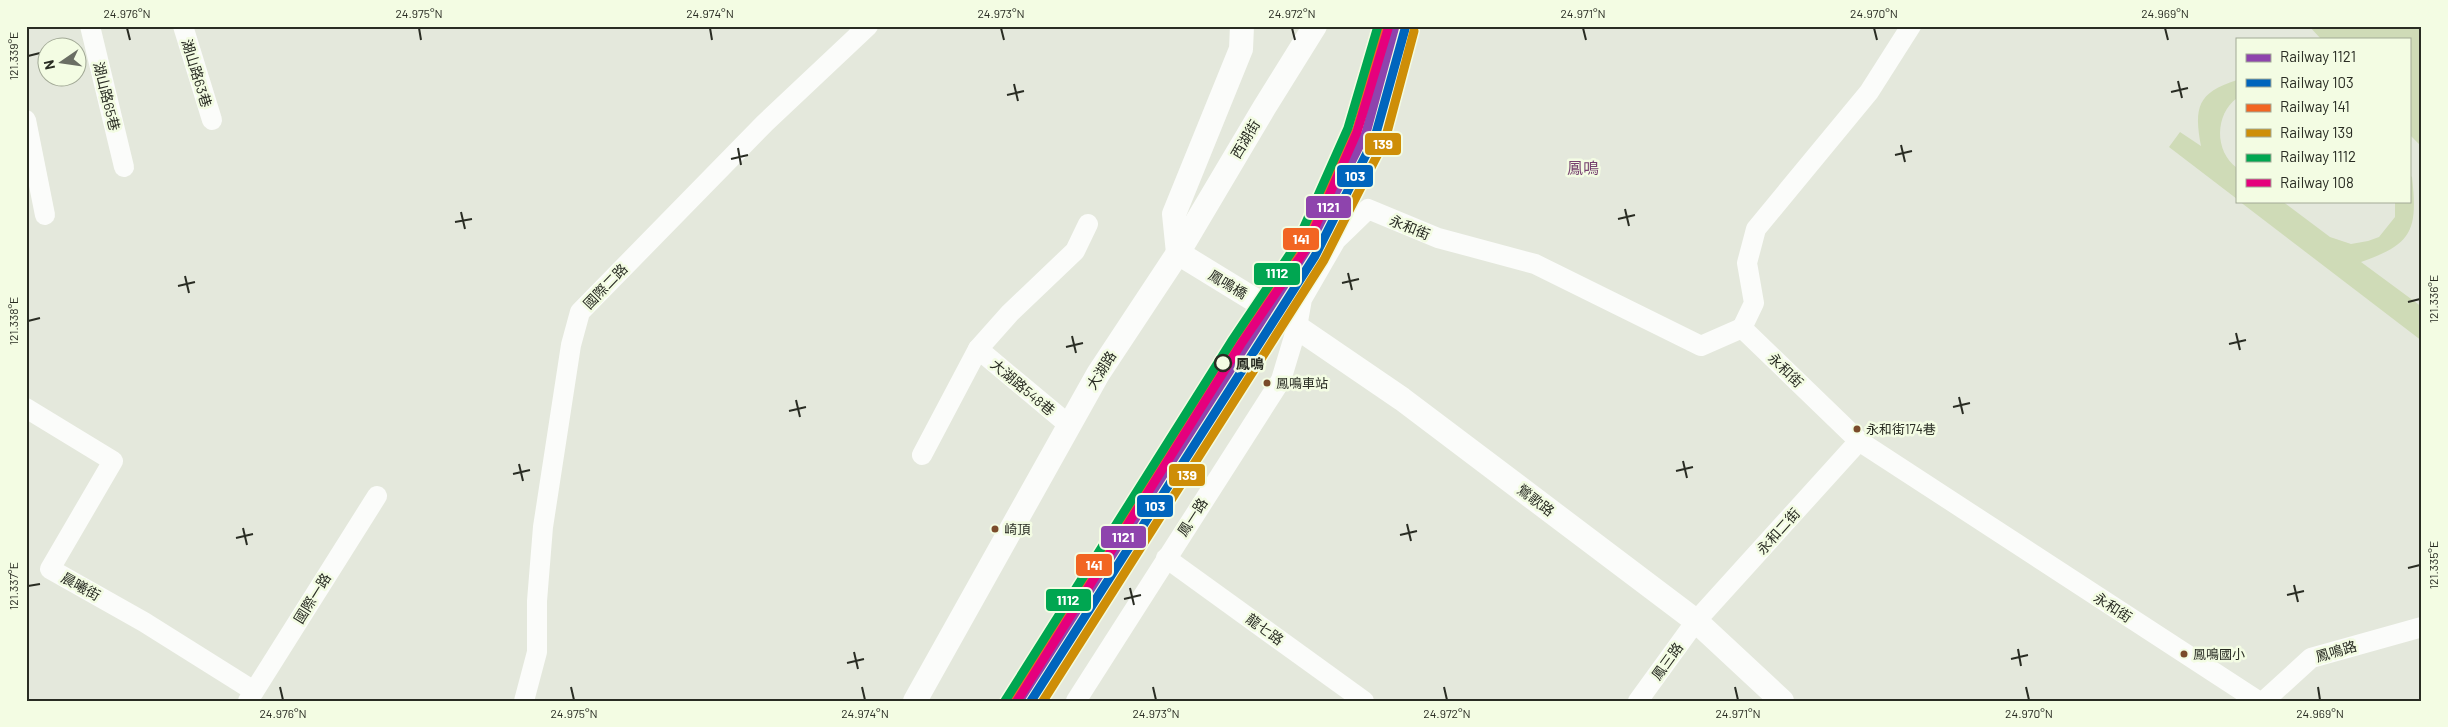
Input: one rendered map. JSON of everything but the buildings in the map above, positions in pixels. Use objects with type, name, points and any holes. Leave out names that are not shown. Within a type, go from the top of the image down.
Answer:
[{"type":"street","name":"湖山路65巷","points":[[90,26],[124,167]]},
{"type":"street","name":"湖山路63巷","points":[[183,26],[212,120]]},
{"type":"street","name":"國際二路","points":[[524,701],[536,652],[537,601],[544,518],[570,345],[580,312],[765,123],[868,26]]},
{"type":"street","points":[[1178,253],[1174,214],[1241,49],[1242,26]]},
{"type":"street","name":"西湖街","points":[[1178,253],[1264,108],[1316,26]]},
{"type":"street","points":[[1742,328],[1754,303],[1748,263],[1756,229],[1869,92],[1911,26]]},
{"type":"street","points":[[26,120],[46,214]]},
{"type":"street","name":"永和街","points":[[1302,299],[1336,240],[1368,209],[1438,238],[1535,264],[1701,346],[1742,328],[1860,440],[2258,701]]},
{"type":"street","points":[[922,455],[978,349],[1010,313],[1075,251],[1088,224]]},
{"type":"street","name":"鳳鳴橋","points":[[1178,253],[1288,321]]},
{"type":"street","name":"大湖路","points":[[915,701],[1098,374],[1178,253]]},
{"type":"street","name":"鳳一路","points":[[1076,701],[1281,380],[1288,321],[1302,299]]},
{"type":"street","name":"鶯歌路","points":[[1288,321],[1402,399],[1696,621],[1782,701]]},
{"type":"street","name":"大湖路548巷","points":[[978,349],[1069,425]]},
{"type":"street","name":"晨曦街","points":[[26,408],[113,461],[50,569],[144,622],[251,696]]},
{"type":"street","name":"永和二街","points":[[1696,621],[1860,440]]},
{"type":"street","name":"國際一路","points":[[251,696],[377,496]]},
{"type":"street","name":"龍七路","points":[[1166,558],[1364,701]]},
{"type":"street","name":"鳳三路","points":[[1638,701],[1696,621]]},
{"type":"street","name":"鳳鳴路","points":[[2264,701],[2311,658],[2422,627]]},
{"type":"green space","points":[[2309,26],[2422,26],[2422,147],[2410,135],[2410,38],[2320,38]]},
{"type":"green space","points":[[2236,80],[2236,99],[2224,113],[2220,133],[2224,152],[2229,161],[2236,167],[2236,198],[2169,147],[2180,132],[2201,146],[2198,121],[2201,103],[2206,96]]},
{"type":"green space","points":[[2410,176],[2412,177],[2414,211],[2408,233],[2391,249],[2361,262],[2422,307],[2422,341],[2240,202],[2283,202],[2330,237],[2351,244],[2379,237],[2395,217],[2395,202],[2410,202]]},
{"type":"rail line","name":"1112","points":[[1005,701],[1233,339],[1296,245],[1348,128],[1378,26]]},
{"type":"rail line","name":"141","points":[[1011,696],[1297,246],[1357,129],[1385,26]]},
{"type":"rail line","name":"1121","points":[[1019,701],[1306,251],[1366,133],[1395,26]]},
{"type":"rail line","name":"108","points":[[1017,701],[1241,344],[1305,250],[1357,132],[1388,29]]},
{"type":"rail line","name":"103","points":[[1031,701],[1315,256],[1375,137],[1405,29]]},
{"type":"rail line","name":"139","points":[[1043,701],[1324,260],[1385,140],[1414,31]]},
{"type":"place","name":"鳳鳴","points":[[1223,363]]},
{"type":"place","name":"鳳鳴車站","points":[[1267,383]]},
{"type":"place","name":"永和街174巷","points":[[1857,429]]},
{"type":"place","name":"崎頂","points":[[995,529]]},
{"type":"place","name":"鳳鳴國小","points":[[2184,654]]},
{"type":"district","name":"鳳鳴","points":[[1583,167]]}]
